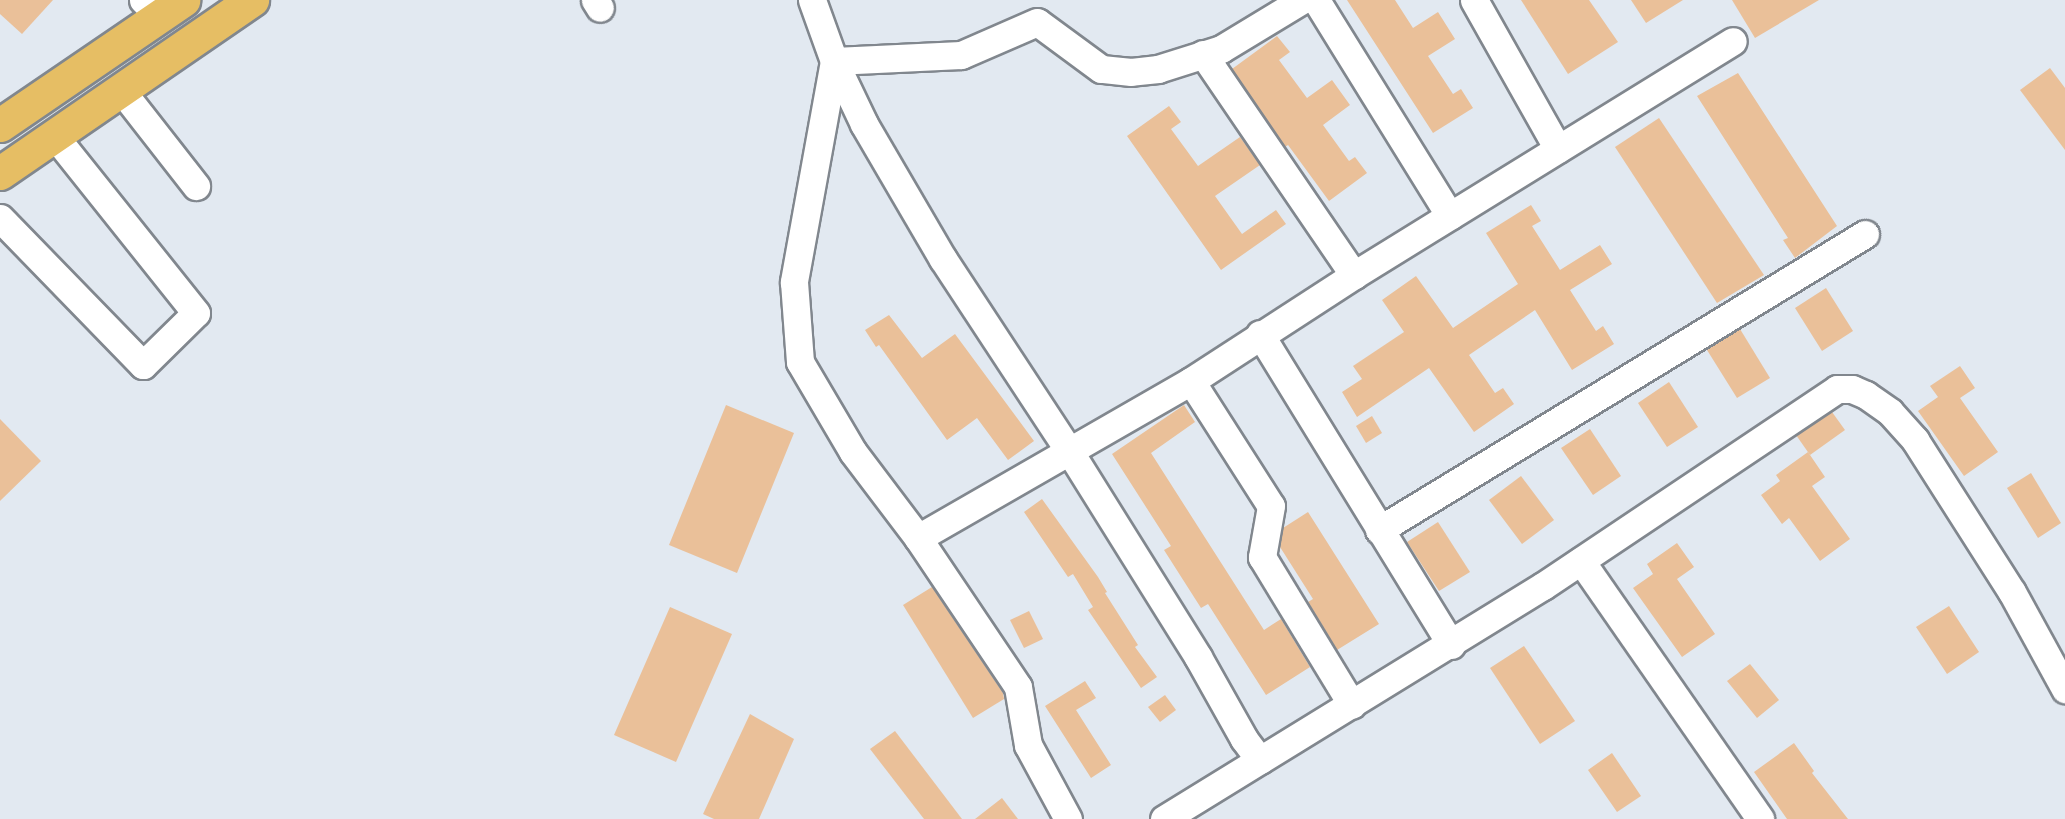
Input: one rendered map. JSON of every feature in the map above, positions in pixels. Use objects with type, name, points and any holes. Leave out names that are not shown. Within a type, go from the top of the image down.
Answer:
[{"type":"highway","points":[[0,173],[252,0]]},
{"type":"highway","points":[[0,125],[162,5]]},
{"type":"street","points":[[812,0],[834,60],[864,124],[943,259],[1070,452],[1198,657],[1244,739],[1260,760]]},
{"type":"street","points":[[834,60],[961,55],[1036,22],[1101,69],[1131,72],[1158,69],[1221,49],[1302,0]]},
{"type":"street","points":[[1316,0],[1450,216]]},
{"type":"street","points":[[1474,0],[1558,149]]},
{"type":"street","points":[[918,538],[1191,381],[1354,275],[1733,41]]},
{"type":"street","points":[[1203,54],[1354,275]]},
{"type":"street","points":[[834,60],[794,282],[800,362],[853,452],[918,538],[1018,687],[1028,745],[1068,819]]},
{"type":"street","points":[[121,90],[196,186]]},
{"type":"street","points":[[0,218],[143,365],[196,314],[54,135]]},
{"type":"street","points":[[1379,530],[1864,234]]},
{"type":"street","points":[[1260,334],[1451,645]]},
{"type":"street","points":[[1191,381],[1271,506],[1262,557],[1352,705]]},
{"type":"street","points":[[1164,819],[1451,645],[1581,561],[1837,389],[1852,389],[1890,412],[1915,440],[2012,592],[2065,689]]},
{"type":"street","points":[[1581,561],[1760,819]]},
{"type":"building","points":[[0,0],[53,0],[22,34],[0,14]]},
{"type":"building","points":[[1347,0],[1395,0],[1413,28],[1438,12],[1455,39],[1428,56],[1453,94],[1461,89],[1473,108],[1433,133]]},
{"type":"building","points":[[1521,0],[1589,0],[1618,42],[1568,74]]},
{"type":"building","points":[[1631,0],[1683,0],[1646,23]]},
{"type":"building","points":[[1732,0],[1819,0],[1755,38]]},
{"type":"building","points":[[1277,36],[1290,52],[1279,60],[1307,98],[1332,80],[1350,105],[1323,125],[1349,161],[1355,157],[1367,173],[1329,201],[1288,145],[1285,147],[1232,69]]},
{"type":"building","points":[[2050,68],[2065,88],[2065,150],[2020,90]]},
{"type":"building","points":[[1738,73],[1837,226],[1795,258],[1783,240],[1788,238],[1697,96]]},
{"type":"building","points":[[1169,106],[1181,122],[1171,129],[1198,166],[1240,137],[1260,165],[1215,196],[1242,234],[1276,210],[1286,224],[1221,270],[1127,136]]},
{"type":"building","points":[[1659,118],[1764,275],[1717,303],[1615,147]]},
{"type":"building","points":[[1531,205],[1541,221],[1532,226],[1560,270],[1600,245],[1612,264],[1570,290],[1596,331],[1603,326],[1614,344],[1572,370],[1535,310],[1469,355],[1495,393],[1503,388],[1514,404],[1474,432],[1429,368],[1357,417],[1342,392],[1362,379],[1353,366],[1404,332],[1382,300],[1416,276],[1453,328],[1518,284],[1486,233]]},
{"type":"building","points":[[1826,288],[1853,331],[1822,351],[1795,308]]},
{"type":"building","points":[[889,315],[922,358],[955,334],[1034,441],[1008,460],[977,418],[947,440],[879,345],[876,347],[865,330]]},
{"type":"building","points":[[1740,329],[1770,378],[1737,398],[1707,350]]},
{"type":"building","points":[[1960,366],[1975,388],[1960,398],[1998,452],[1964,476],[1918,411],[1938,397],[1930,386]]},
{"type":"building","points":[[1669,382],[1698,427],[1667,447],[1638,403]]},
{"type":"building","points":[[726,405],[794,433],[737,573],[669,545]]},
{"type":"building","points":[[1184,405],[1195,422],[1151,453],[1264,630],[1281,619],[1310,667],[1266,695],[1208,604],[1201,608],[1164,550],[1171,546],[1112,454]]},
{"type":"building","points":[[1832,412],[1845,430],[1810,455],[1796,435]]},
{"type":"building","points":[[1372,416],[1382,433],[1366,443],[1356,426]]},
{"type":"building","points":[[0,419],[41,461],[0,501]]},
{"type":"building","points":[[1590,429],[1621,476],[1593,495],[1561,448]]},
{"type":"building","points":[[1808,452],[1825,477],[1812,486],[1850,539],[1820,561],[1789,518],[1782,524],[1761,495],[1780,481],[1776,475]]},
{"type":"building","points":[[2031,473],[2061,523],[2038,538],[2007,488]]},
{"type":"building","points":[[1521,476],[1554,520],[1522,544],[1489,500]]},
{"type":"building","points":[[1042,499],[1098,577],[1107,592],[1105,593],[1138,645],[1135,647],[1157,677],[1141,688],[1088,610],[1093,607],[1073,574],[1068,577],[1024,512]]},
{"type":"building","points":[[1308,512],[1379,624],[1337,650],[1308,602],[1313,599],[1280,547],[1283,528]]},
{"type":"building","points":[[1438,522],[1470,572],[1439,591],[1407,542]]},
{"type":"building","points":[[1677,543],[1694,567],[1677,579],[1715,634],[1682,657],[1633,588],[1653,574],[1647,564]]},
{"type":"building","points":[[932,587],[1003,693],[1004,699],[973,718],[903,605]]},
{"type":"building","points":[[1949,606],[1979,652],[1947,674],[1916,627]]},
{"type":"building","points":[[670,607],[732,634],[676,762],[614,735]]},
{"type":"building","points":[[1029,611],[1043,639],[1024,648],[1010,620]]},
{"type":"building","points":[[1524,646],[1575,721],[1540,744],[1490,668]]},
{"type":"building","points":[[1750,664],[1779,700],[1757,718],[1727,681]]},
{"type":"building","points":[[1085,681],[1096,698],[1076,710],[1111,765],[1091,778],[1045,706]]},
{"type":"building","points":[[1165,695],[1176,710],[1160,722],[1148,707]]},
{"type":"building","points":[[750,714],[794,739],[759,819],[714,819],[703,814]]},
{"type":"building","points":[[895,731],[962,819],[924,819],[870,749]]},
{"type":"building","points":[[1794,743],[1814,771],[1812,773],[1848,819],[1787,819],[1754,772]]},
{"type":"building","points":[[1612,753],[1641,796],[1617,812],[1588,770]]},
{"type":"building","points":[[1002,798],[1018,819],[975,819]]}]
